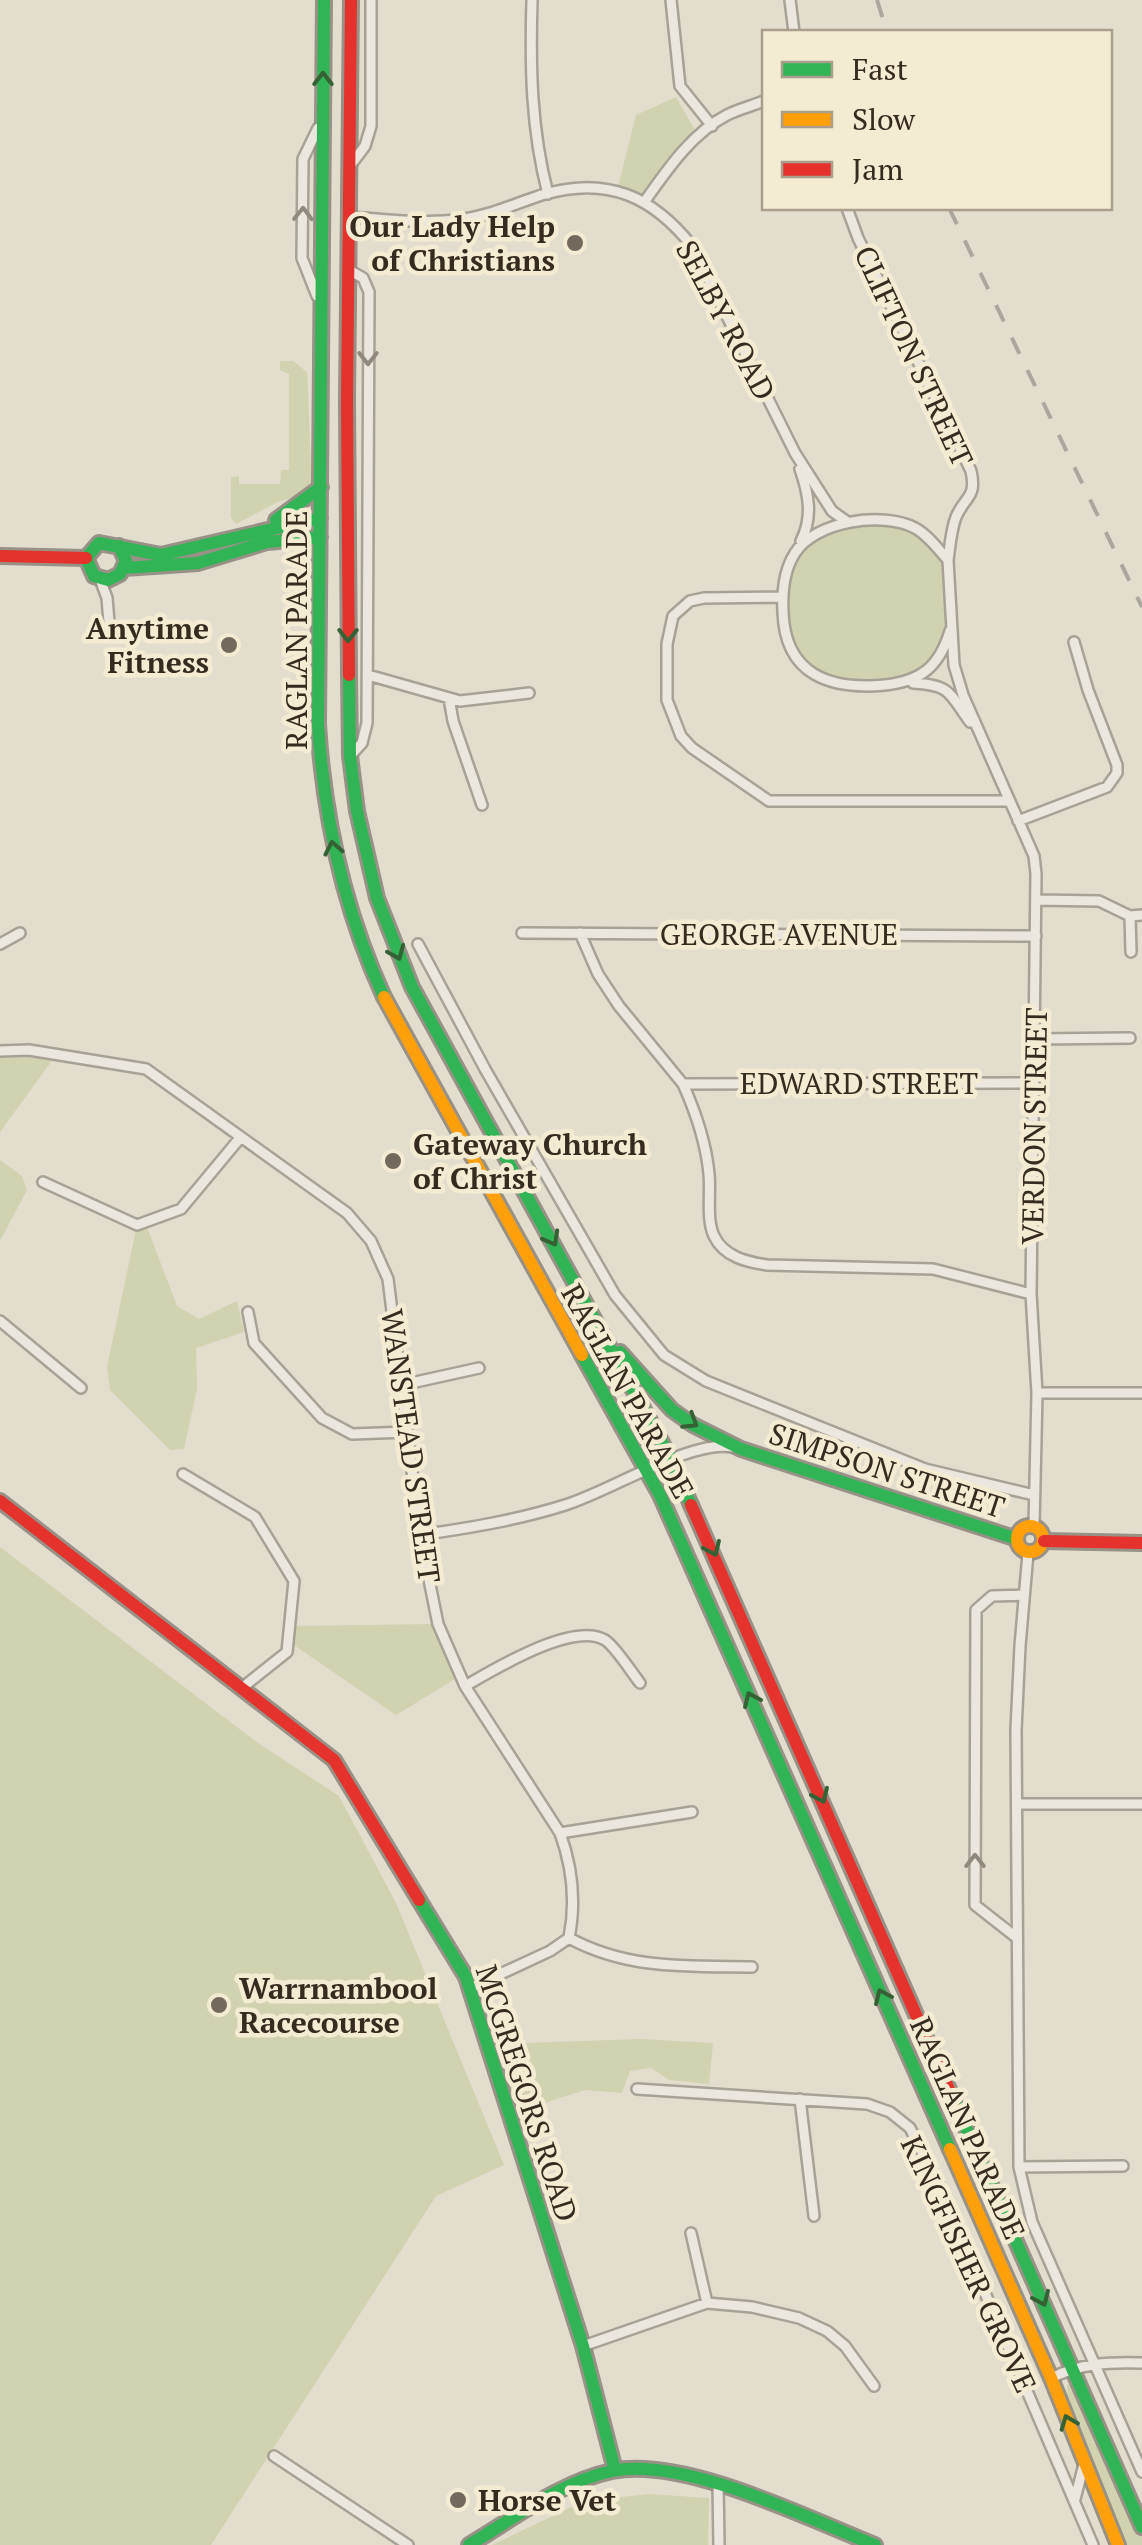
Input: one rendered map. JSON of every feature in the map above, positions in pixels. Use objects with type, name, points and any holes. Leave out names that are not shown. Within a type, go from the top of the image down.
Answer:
[{"type":"main road","name":"RAGLAN PARADE","points":[[324,0],[320,767],[334,857],[346,904],[374,978],[688,1556],[1051,2378],[1118,2545]]},
{"type":"main road","name":"RAGLAN PARADE","points":[[351,0],[350,756],[357,811],[376,898],[412,987],[672,1461],[1142,2527]]},
{"type":"main road","points":[[265,527],[300,506],[322,486]]},
{"type":"main road","points":[[320,518],[265,527],[206,548],[155,556],[101,541],[91,547],[86,558],[90,572],[113,575],[198,563],[266,542],[320,538]]},
{"type":"main road","points":[[113,575],[126,560],[119,546]]},
{"type":"main road","points":[[0,556],[86,558]]},
{"type":"main road","points":[[437,1098],[464,1082]]},
{"type":"main road","name":"SIMPSON STREET","points":[[584,1295],[621,1354],[652,1391],[693,1424],[742,1449],[1017,1539]]},
{"type":"main road","name":"MCGREGORS ROAD","points":[[0,1501],[334,1760],[466,1977],[583,2346],[615,2470]]},
{"type":"main road","points":[[1034,1526],[1044,1541],[1040,1549],[1028,1553],[1019,1547],[1017,1539],[1022,1529],[1034,1526]]},
{"type":"main road","points":[[1044,1541],[1142,1543]]},
{"type":"main road","points":[[468,2545],[562,2492],[615,2470],[677,2475],[718,2484],[875,2545]]},
{"type":"street","name":"RAGLAN PARADE","points":[[350,164],[360,155],[371,126],[371,0]]},
{"type":"street","points":[[532,0],[530,94],[538,159],[548,194]]},
{"type":"street","points":[[671,0],[680,86],[712,126]]},
{"type":"street","points":[[790,0],[794,30]]},
{"type":"street","points":[[645,201],[671,164],[712,126],[726,116],[762,103]]},
{"type":"street","name":"SELBY ROAD","points":[[349,217],[459,220],[573,188],[627,193],[645,201],[672,222],[692,246],[795,452],[832,511],[846,521]]},
{"type":"street","name":"CLIFTON STREET","points":[[848,210],[974,484],[971,498],[958,514],[948,560]]},
{"type":"street","name":"RAGLAN PARADE","points":[[349,270],[363,278],[368,292],[366,732],[350,756]]},
{"type":"street","name":"SELBY ROAD","points":[[795,452],[809,511],[808,528],[798,548]]},
{"type":"street","points":[[320,518],[348,518]]},
{"type":"street","points":[[846,521],[887,522],[915,528],[948,560],[950,631],[936,662],[910,682],[853,688],[825,680],[799,664],[784,634],[782,598],[787,568],[803,542],[846,521]]},
{"type":"street","points":[[320,538],[348,537]]},
{"type":"street","points":[[108,622],[107,598],[113,575]]},
{"type":"street","points":[[782,598],[690,600],[673,616],[667,644],[667,700],[680,736],[692,748],[769,800],[1008,801]]},
{"type":"street","name":"VERDON STREET","points":[[950,631],[954,666],[980,736],[1034,856],[1034,1526]]},
{"type":"street","points":[[1018,822],[1064,801],[1100,791],[1118,773],[1074,642]]},
{"type":"street","points":[[368,675],[460,701],[528,693]]},
{"type":"street","name":"VERDON STREET","points":[[910,682],[939,684],[947,690],[980,736]]},
{"type":"street","points":[[448,698],[482,805]]},
{"type":"street","points":[[1036,900],[1099,901],[1130,916],[1142,915]]},
{"type":"street","points":[[1130,916],[1131,952]]},
{"type":"street","name":"GEORGE AVENUE","points":[[522,932],[1036,936]]},
{"type":"street","points":[[0,944],[20,933]]},
{"type":"street","points":[[580,933],[618,1006],[683,1084],[706,1152],[714,1236],[741,1261],[933,1269],[1031,1294]]},
{"type":"street","name":"RAGLAN PARADE","points":[[418,944],[485,1070],[615,1295],[664,1355],[706,1381],[925,1469],[1034,1495]]},
{"type":"street","points":[[1035,1039],[1130,1038]]},
{"type":"street","name":"WANSTEAD STREET","points":[[0,1051],[28,1050],[146,1069],[347,1213],[371,1242],[388,1279],[420,1534],[438,1624],[465,1686],[560,1832],[569,1856],[574,1916],[569,1938]]},
{"type":"street","points":[[464,1082],[485,1070]]},
{"type":"street","name":"EDWARD STREET","points":[[683,1084],[1034,1083]]},
{"type":"street","points":[[43,1182],[137,1225],[181,1208],[240,1138]]},
{"type":"street","points":[[248,1312],[254,1344],[322,1418],[352,1434],[407,1432]]},
{"type":"street","points":[[0,1320],[82,1388]]},
{"type":"street","points":[[402,1385],[479,1368]]},
{"type":"street","points":[[1036,1393],[1142,1393]]},
{"type":"street","name":"SIMPSON STREET","points":[[420,1534],[533,1515],[570,1504],[707,1447],[742,1449]]},
{"type":"street","points":[[183,1474],[255,1517],[294,1581],[287,1652],[242,1687]]},
{"type":"street","points":[[1028,1553],[1016,1730],[1019,2167],[1032,2222],[1142,2472]]},
{"type":"street","points":[[1017,1938],[975,1905],[976,1610],[992,1596],[1024,1595]]},
{"type":"street","points":[[465,1686],[510,1661],[577,1634],[606,1640],[640,1684]]},
{"type":"street","points":[[1018,1804],[1142,1804]]},
{"type":"street","points":[[560,1832],[692,1812]]},
{"type":"street","points":[[470,1988],[550,1951],[569,1938],[598,1954],[655,1965],[752,1968]]},
{"type":"street","name":"KINGFISHER GROVE","points":[[638,2089],[867,2104],[890,2112],[910,2128],[940,2188],[1093,2545]]},
{"type":"street","points":[[800,2099],[814,2216]]},
{"type":"street","points":[[1019,2167],[1123,2166]]},
{"type":"street","points":[[691,2232],[707,2303]]},
{"type":"street","points":[[583,2346],[707,2303],[781,2313],[812,2322],[845,2346],[874,2386]]},
{"type":"street","points":[[1051,2378],[1092,2364],[1142,2363]]},
{"type":"street","points":[[274,2456],[408,2545]]},
{"type":"street","points":[[1074,2499],[1084,2462]]},
{"type":"street","points":[[718,2484],[719,2545]]},
{"type":"green space","points":[[676,97],[699,137],[645,201],[617,191],[636,115]]},
{"type":"green space","points":[[280,361],[293,361],[307,372],[312,484],[306,493],[276,503],[236,524],[231,518],[231,477],[239,476],[239,484],[280,484],[281,470],[289,470],[289,374],[280,370]]},
{"type":"green space","points":[[853,520],[915,528],[948,560],[952,604],[944,650],[918,677],[853,688],[799,664],[784,634],[787,568],[803,542]]},
{"type":"green space","points":[[0,1051],[56,1055],[0,1132]]},
{"type":"green space","points":[[0,1160],[22,1176],[27,1190],[0,1241]]},
{"type":"green space","points":[[145,1222],[177,1306],[199,1319],[237,1301],[244,1332],[196,1348],[197,1389],[184,1449],[170,1450],[110,1390],[107,1367],[137,1225]]},
{"type":"green space","name":"Warrnambool Racecourse","points":[[0,1547],[258,1743],[339,1796],[396,1903],[504,2165],[436,2196],[211,2545],[0,2545]]},
{"type":"green space","points":[[438,1624],[460,1676],[396,1715],[288,1641],[290,1626]]},
{"type":"green space","points":[[640,2039],[713,2043],[709,2084],[669,2080],[651,2068],[630,2071],[622,2093],[585,2090],[510,2114],[491,2055],[524,2043]]},
{"type":"green space","points":[[1067,2384],[1072,2386],[1142,2527],[1142,2545],[1118,2545],[1069,2424]]},
{"type":"green space","points":[[649,2494],[709,2498],[708,2545],[492,2545],[584,2501]]},
{"type":"railway","points":[[877,0],[886,30]]},
{"type":"railway","points":[[950,210],[1142,607]]},
{"type":"traffic: fast","points":[[324,0],[318,724],[325,795],[338,864],[384,997]]},
{"type":"traffic: fast","points":[[276,520],[321,487]]},
{"type":"traffic: fast","points":[[119,546],[126,561],[120,574],[108,580],[94,576],[86,558],[99,543],[161,555],[320,518]]},
{"type":"traffic: fast","points":[[124,568],[198,563],[267,542],[320,537]]},
{"type":"traffic: fast","points":[[349,675],[350,756],[357,811],[377,898],[412,987],[672,1461],[691,1505]]},
{"type":"traffic: fast","points":[[620,1352],[672,1410],[741,1449],[1017,1539]]},
{"type":"traffic: fast","points":[[582,1355],[660,1495],[950,2149]]},
{"type":"traffic: fast","points":[[419,1900],[466,1977],[583,2346],[615,2470]]},
{"type":"traffic: fast","points":[[954,2101],[1142,2527]]},
{"type":"traffic: fast","points":[[469,2545],[537,2502],[574,2484],[612,2471],[641,2469],[673,2472],[745,2492],[875,2545]]},
{"type":"traffic: slow","points":[[384,997],[582,1355]]},
{"type":"traffic: slow","points":[[1030,1526],[1039,1530],[1043,1539],[1039,1548],[1030,1552],[1021,1548],[1017,1539],[1021,1530],[1030,1526]]},
{"type":"traffic: slow","points":[[950,2149],[1051,2378],[1118,2545]]},
{"type":"traffic: jam","points":[[349,675],[351,0]]},
{"type":"traffic: jam","points":[[0,556],[86,558]]},
{"type":"traffic: jam","points":[[0,1501],[334,1760],[419,1900]]},
{"type":"traffic: jam","points":[[691,1505],[954,2101]]},
{"type":"traffic: jam","points":[[1044,1541],[1142,1543]]},
{"type":"place","name":"Our Lady Help of Christians","points":[[575,243]]},
{"type":"place","name":"Anytime Fitness","points":[[229,645]]},
{"type":"place","name":"Gateway Church of Christ","points":[[393,1161]]},
{"type":"place","name":"Warrnambool Racecourse","points":[[219,2005]]},
{"type":"place","name":"Horse Vet","points":[[458,2500]]}]
